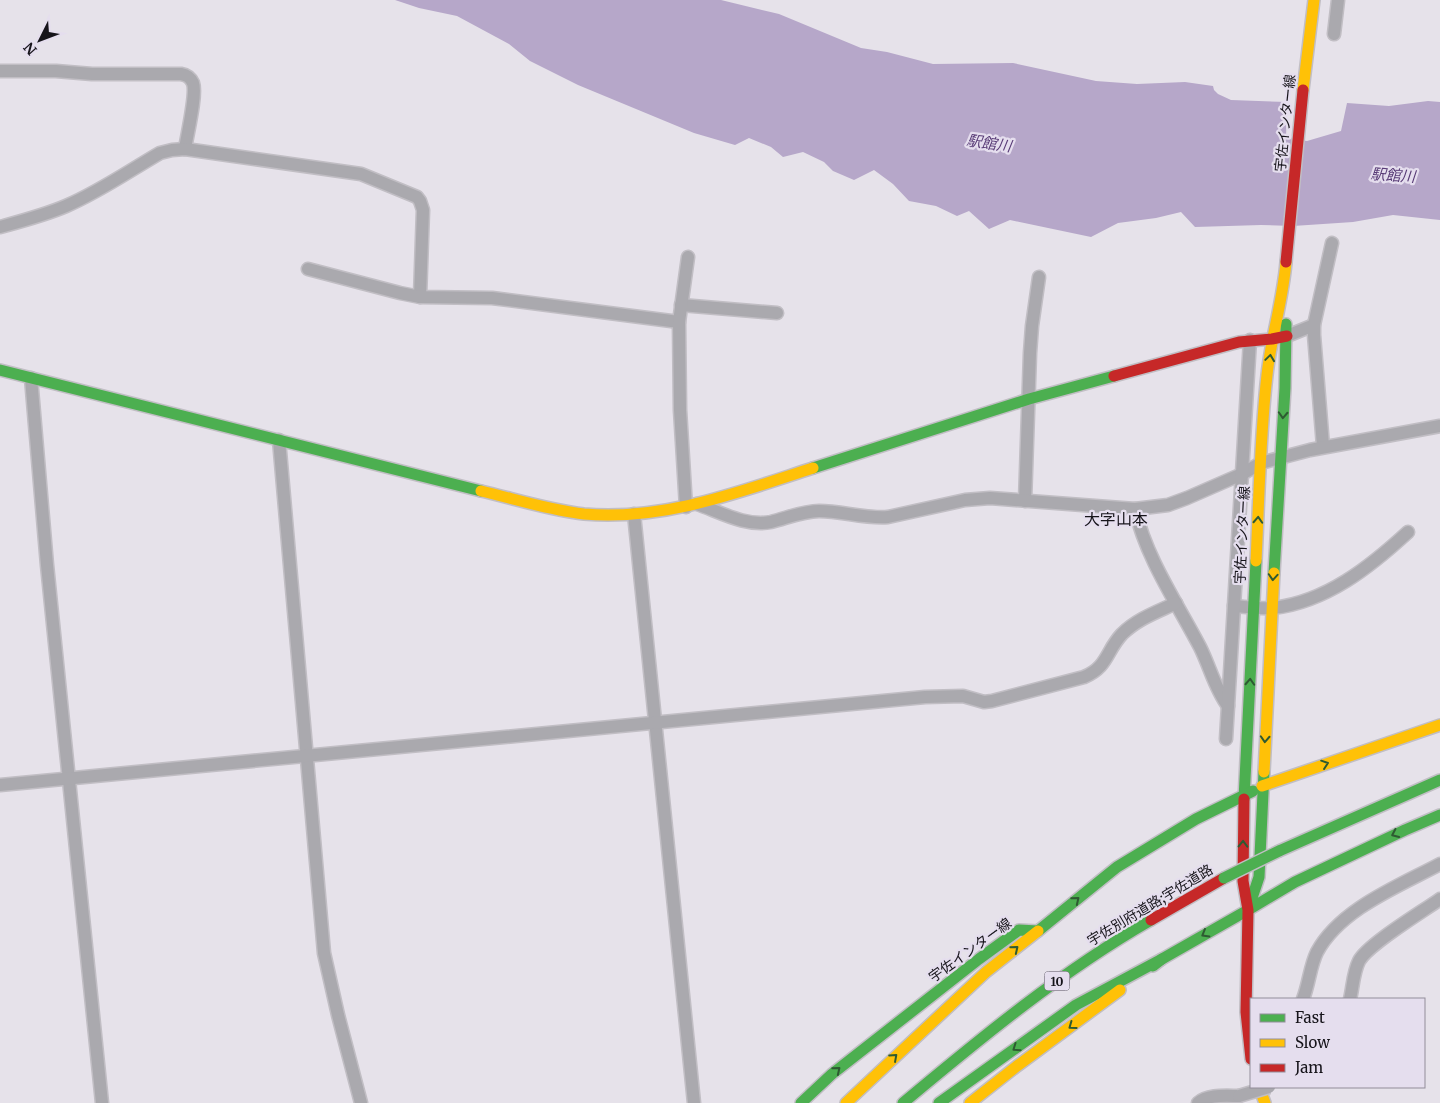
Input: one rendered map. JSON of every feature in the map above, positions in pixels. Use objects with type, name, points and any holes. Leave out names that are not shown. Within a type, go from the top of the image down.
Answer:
[{"type":"main road","name":"宇佐インター線","points":[[1248,910],[1259,877],[1262,786],[1281,458],[1286,336],[1285,278],[1306,58],[1314,0]]},
{"type":"main road","name":"宇佐インター線","points":[[1248,910],[1243,881],[1244,795],[1261,463],[1267,376],[1272,339],[1285,278]]},
{"type":"main road","points":[[0,370],[556,509],[601,515],[634,514],[691,506],[1029,399],[1239,342],[1286,336]]},
{"type":"main road","points":[[846,1103],[986,972],[1117,867],[1196,819],[1262,786],[1440,725]]},
{"type":"main road","name":"宇佐別府道路;宇佐道路","points":[[903,1103],[965,1051],[1056,982],[1121,937],[1224,878],[1279,851],[1440,780]]},
{"type":"main road","points":[[939,1103],[1076,1005],[1162,959],[1294,882],[1440,815]]},
{"type":"main road","points":[[1248,910],[1250,1041]]},
{"type":"main road","name":"宇佐インター線","points":[[801,1103],[832,1074],[979,959],[1019,930],[1038,931]]},
{"type":"main road","points":[[970,1103],[1162,959]]},
{"type":"main road","points":[[1259,1088],[1265,1103]]},
{"type":"street","points":[[1334,34],[1338,0]]},
{"type":"street","points":[[0,71],[186,75],[194,86],[185,149]]},
{"type":"street","points":[[0,227],[66,206],[91,194],[160,153],[172,150],[185,149],[361,174],[420,201],[423,210],[420,297]]},
{"type":"street","points":[[1323,446],[1314,325],[1332,244]]},
{"type":"street","points":[[688,257],[679,322],[680,410],[691,506],[744,521],[761,523],[813,511],[878,518],[899,516],[975,499],[1135,509],[1168,505],[1242,474],[1261,463],[1323,446],[1440,426]]},
{"type":"street","points":[[308,269],[400,294],[420,297],[492,298],[679,322]]},
{"type":"street","points":[[1025,501],[1032,326],[1039,277]]},
{"type":"street","points":[[681,305],[777,312]]},
{"type":"street","points":[[1286,336],[1314,325]]},
{"type":"street","points":[[1226,739],[1250,340]]},
{"type":"street","points":[[32,378],[47,565],[102,1103]]},
{"type":"street","points":[[278,440],[324,952],[361,1103]]},
{"type":"street","points":[[1135,509],[1152,556],[1206,659],[1222,698],[1228,706]]},
{"type":"street","points":[[634,514],[694,1103]]},
{"type":"street","points":[[1234,606],[1272,608],[1307,600],[1341,585],[1391,548],[1408,532]]},
{"type":"street","points":[[0,784],[932,697],[963,696],[984,702],[992,701],[1084,678],[1092,674],[1104,662],[1114,644],[1129,628],[1138,621],[1176,603]]},
{"type":"street","points":[[1303,998],[1316,954],[1337,925],[1371,901],[1440,864]]},
{"type":"street","points":[[1350,998],[1355,971],[1360,959],[1385,937],[1440,899]]},
{"type":"street","points":[[1198,1103],[1215,1097],[1239,1096],[1266,1088]]},
{"type":"water","name":"駅館川","points":[[395,0],[721,0],[779,14],[861,48],[887,52],[933,64],[1013,63],[1096,81],[1137,84],[1185,82],[1213,86],[1218,94],[1231,100],[1287,102],[1286,138],[1307,141],[1341,131],[1347,103],[1389,106],[1428,101],[1440,102],[1440,220],[1393,215],[1353,222],[1293,226],[1195,227],[1181,212],[1156,218],[1118,223],[1091,237],[1010,220],[989,229],[969,211],[957,216],[936,206],[909,201],[893,184],[874,170],[854,180],[833,171],[824,162],[803,152],[783,157],[771,147],[749,138],[735,145],[694,133],[578,85],[530,61],[509,44],[457,16],[419,8]]},
{"type":"traffic: fast","points":[[1274,573],[1285,388],[1286,324]]},
{"type":"traffic: fast","points":[[0,370],[481,491]]},
{"type":"traffic: fast","points":[[813,468],[1029,399],[1114,376]]},
{"type":"traffic: fast","points":[[1244,799],[1256,561]]},
{"type":"traffic: fast","points":[[1153,966],[1248,910],[1259,877],[1264,772]]},
{"type":"traffic: fast","points":[[1279,851],[1440,780]]},
{"type":"traffic: fast","points":[[801,1103],[832,1074],[1019,930],[1038,931],[1117,867],[1196,819],[1253,791]]},
{"type":"traffic: fast","points":[[1248,910],[1295,882],[1440,815]]},
{"type":"traffic: fast","points":[[1224,878],[1279,851]]},
{"type":"traffic: fast","points":[[903,1103],[1054,983],[1151,920]]},
{"type":"traffic: fast","points":[[939,1103],[1076,1005],[1162,959]]},
{"type":"traffic: slow","points":[[1303,90],[1314,0]]},
{"type":"traffic: slow","points":[[1256,561],[1265,398],[1269,361],[1286,262]]},
{"type":"traffic: slow","points":[[481,491],[545,507],[584,514],[614,515],[643,513],[701,503],[813,468]]},
{"type":"traffic: slow","points":[[1264,772],[1274,573]]},
{"type":"traffic: slow","points":[[1262,786],[1440,725]]},
{"type":"traffic: slow","points":[[846,1103],[986,972],[1038,931]]},
{"type":"traffic: slow","points":[[970,1103],[1120,990]]},
{"type":"traffic: slow","points":[[1259,1088],[1265,1103]]},
{"type":"traffic: jam","points":[[1286,262],[1303,90]]},
{"type":"traffic: jam","points":[[1114,376],[1239,342],[1287,336]]},
{"type":"traffic: jam","points":[[1244,799],[1243,881],[1248,910],[1246,1012],[1250,1050]]},
{"type":"traffic: jam","points":[[1151,920],[1224,878]]},
{"type":"district","name":"大字山本","points":[[1116,519]]}]
